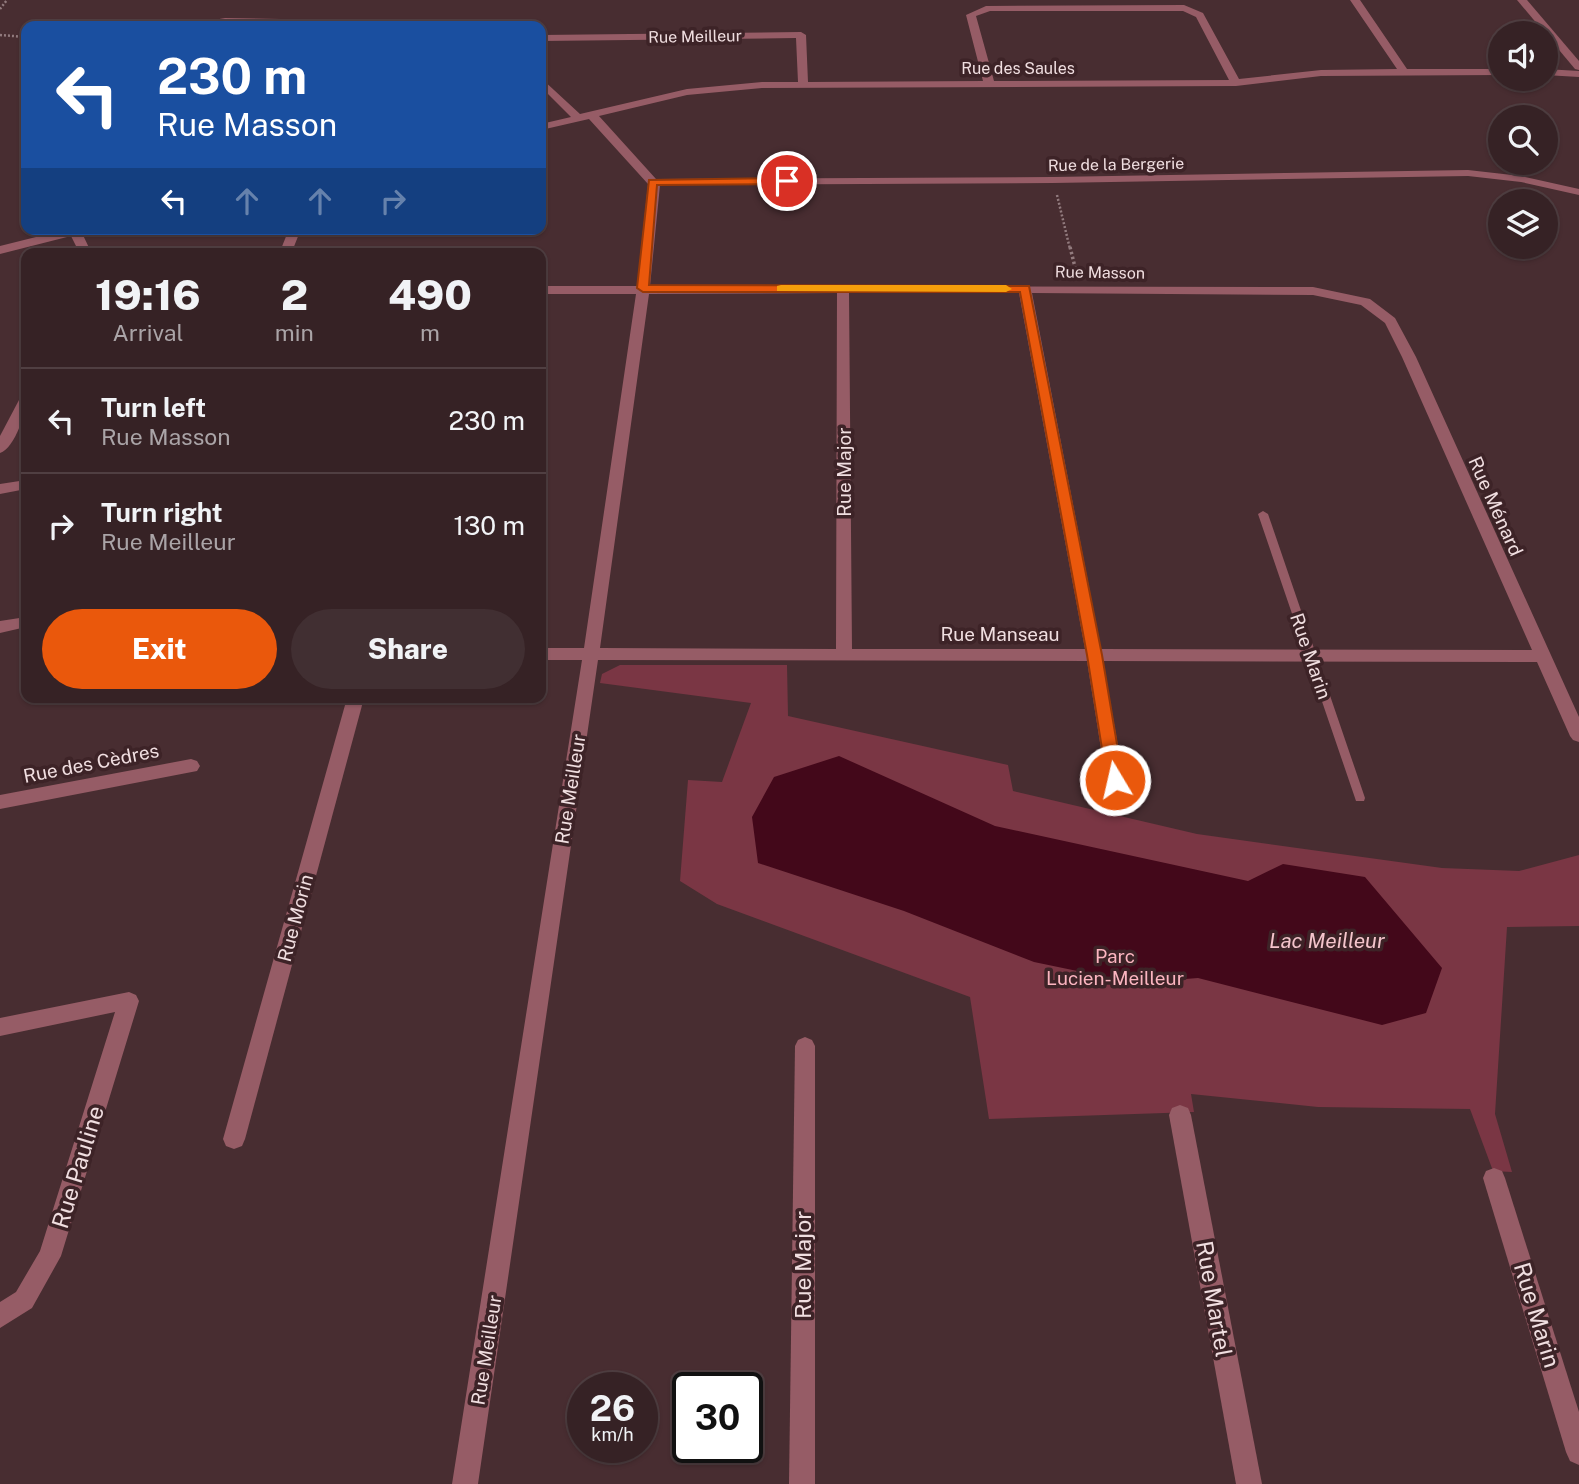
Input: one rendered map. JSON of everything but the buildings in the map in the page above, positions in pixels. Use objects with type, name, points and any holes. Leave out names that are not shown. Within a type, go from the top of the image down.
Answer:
[{"type":"street","points":[[1355,0],[1404,72]]},
{"type":"street","points":[[1522,0],[1579,67]]},
{"type":"street","points":[[989,83],[971,15],[989,8],[1184,8],[1200,15],[1236,83]]},
{"type":"street","name":"Rue Meilleur","points":[[546,38],[801,35],[803,84]]},
{"type":"street","name":"Rue des Saules","points":[[546,126],[687,92],[722,87],[803,84],[1236,83],[1321,72],[1488,72]]},
{"type":"street","points":[[1558,73],[1579,74]]},
{"type":"street","points":[[546,85],[579,119]]},
{"type":"street","points":[[592,116],[652,182]]},
{"type":"street","name":"Rue de la Bergerie","points":[[652,182],[1053,180],[1468,173],[1521,179],[1579,192]]},
{"type":"street","name":"Rue Meilleur","points":[[466,1484],[591,654],[643,288],[652,182]]},
{"type":"street","points":[[0,250],[58,235]]},
{"type":"street","name":"Rue Major","points":[[843,289],[844,655]]},
{"type":"street","points":[[1025,289],[1115,780]]},
{"type":"street","name":"Rue Masson","points":[[546,290],[1313,291],[1365,302]]},
{"type":"street","name":"Rue Ménard","points":[[1365,302],[1390,321],[1409,357],[1579,736]]},
{"type":"street","points":[[0,449],[21,409]]},
{"type":"street","points":[[0,489],[21,486]]},
{"type":"street","points":[[0,627],[21,623]]},
{"type":"street","name":"Rue Manseau","points":[[546,654],[1542,656]]},
{"type":"street","name":"Rue Morin","points":[[234,1139],[355,703]]},
{"type":"street","name":"Rue des Cèdres","points":[[0,802],[191,765]]},
{"type":"street","name":"Rue Pauline","points":[[0,1027],[129,1001],[50,1256],[24,1300],[0,1316]]},
{"type":"street","name":"Rue Major","points":[[802,1484],[805,1046]]},
{"type":"street","name":"Rue Martel","points":[[1180,1115],[1249,1484]]},
{"type":"street","name":"Rue Marin","points":[[1494,1178],[1579,1452]]},
{"type":"lane","name":"Rue Marin","points":[[1263,514],[1360,798]]},
{"type":"path","points":[[0,9],[7,0]]},
{"type":"path","points":[[0,35],[21,37]]},
{"type":"path","points":[[1053,180],[1081,289]]},
{"type":"green space","name":"Parc Lucien-Meilleur","points":[[620,665],[787,665],[788,716],[1008,765],[1013,791],[1197,834],[1442,868],[1519,871],[1579,855],[1579,926],[1507,927],[1495,1114],[1512,1172],[1493,1171],[1470,1109],[1318,1107],[1191,1094],[1194,1112],[989,1119],[970,997],[717,904],[680,881],[688,780],[722,782],[751,703],[600,683],[602,674]]},
{"type":"water","name":"Lac Meilleur","points":[[839,756],[995,826],[1248,881],[1283,864],[1365,877],[1442,968],[1426,1013],[1382,1025],[1198,978],[1135,983],[1034,962],[904,911],[758,863],[752,817],[774,777]]},
{"type":"slow traffic","points":[[781,289],[1006,289]]},
{"type":"route","points":[[787,181],[652,182],[643,288],[1025,289],[1115,780]]}]
